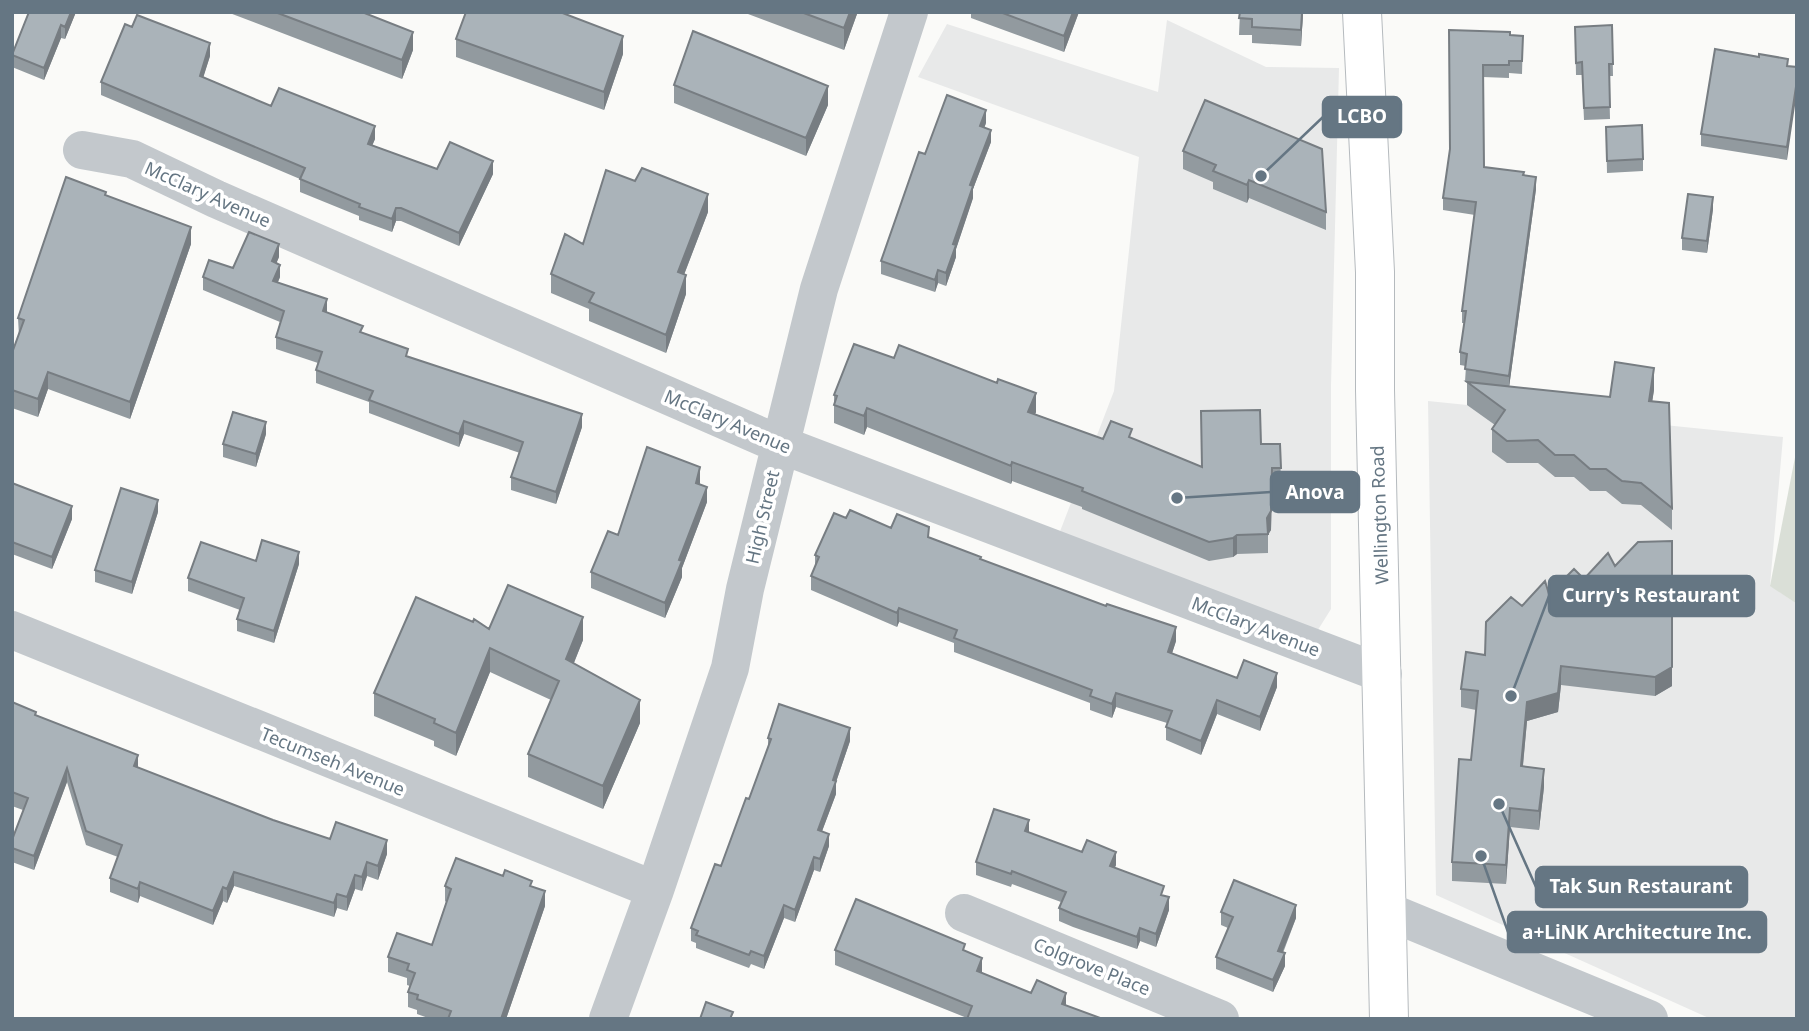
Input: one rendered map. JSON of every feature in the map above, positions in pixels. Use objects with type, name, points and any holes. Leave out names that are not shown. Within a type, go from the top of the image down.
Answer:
[{"type":"main road","name":"Wellington Road","points":[[1362,12],[1375,272],[1375,390],[1390,1019]]},
{"type":"street","name":"High Street","points":[[608,1019],[730,668],[739,614],[819,289],[909,12]]},
{"type":"street","name":"McClary Avenue","points":[[82,150],[132,159],[216,199],[779,444],[1383,674]]},
{"type":"street","name":"Tecumseh Avenue","points":[[12,630],[655,890]]},
{"type":"street","points":[[1387,911],[1649,1019]]},
{"type":"street","name":"Colgrove Place","points":[[964,913],[1220,1019]]},
{"type":"shaded area","points":[[1167,20],[1266,67],[1339,68],[1331,386],[1331,609],[1316,633],[1059,534],[1114,391],[1139,157],[918,77],[947,24],[1158,92]]},
{"type":"shaded area","points":[[1428,401],[1783,437],[1770,585],[1797,604],[1797,1019],[1711,1019],[1436,895]]},
{"type":"shaded area","points":[[1797,447],[1797,604],[1770,586]]},
{"type":"building","points":[[29,12],[71,12],[65,27],[61,25],[44,68],[12,55]]},
{"type":"building","points":[[275,12],[362,12],[413,32],[402,60]]},
{"type":"building","points":[[466,12],[560,12],[623,36],[604,92],[456,39]]},
{"type":"building","points":[[801,12],[850,12],[844,28]]},
{"type":"building","points":[[1000,12],[1073,12],[1064,36]]},
{"type":"building","points":[[1240,12],[1302,12],[1301,30],[1252,27],[1252,19],[1239,18]]},
{"type":"building","points":[[137,15],[210,43],[200,76],[271,106],[279,88],[375,126],[368,144],[437,169],[450,142],[493,161],[459,233],[401,208],[396,208],[392,219],[359,207],[360,204],[300,179],[305,168],[101,82],[125,24],[132,27]]},
{"type":"building","points":[[1612,25],[1610,107],[1584,108],[1582,62],[1576,63],[1575,27]]},
{"type":"building","points":[[1449,30],[1510,32],[1510,35],[1523,36],[1522,61],[1509,61],[1509,65],[1483,65],[1484,167],[1524,172],[1523,175],[1536,177],[1509,376],[1465,369],[1467,354],[1460,352],[1466,311],[1462,311],[1476,202],[1443,198],[1450,149]]},
{"type":"building","points":[[693,31],[828,86],[806,138],[674,85]]},
{"type":"building","points":[[1715,49],[1788,59],[1787,66],[1797,67],[1787,147],[1701,134]]},
{"type":"building","points":[[947,95],[986,110],[980,126],[991,130],[970,185],[973,186],[946,273],[938,270],[935,280],[881,261],[919,152],[925,154]]},
{"type":"building","points":[[1205,100],[1322,149],[1326,212],[1249,180],[1247,185],[1213,171],[1216,165],[1183,151]]},
{"type":"building","points":[[1642,125],[1643,159],[1607,161],[1606,127]]},
{"type":"building","points":[[642,168],[708,194],[678,272],[686,275],[666,335],[589,302],[594,293],[551,274],[565,234],[583,244],[606,170],[635,181]]},
{"type":"building","points":[[66,177],[106,192],[105,195],[191,227],[130,402],[48,372],[38,399],[12,390],[12,353],[24,320],[18,318]]},
{"type":"building","points":[[1688,194],[1713,197],[1707,241],[1682,238]]},
{"type":"building","points":[[249,232],[279,244],[272,261],[280,265],[273,281],[327,299],[323,311],[363,326],[360,332],[408,349],[406,356],[582,414],[556,492],[511,477],[523,442],[464,421],[459,434],[369,400],[373,391],[316,370],[322,352],[276,337],[284,311],[203,277],[209,260],[233,268]]},
{"type":"building","points":[[854,344],[894,358],[899,345],[997,383],[998,379],[1036,393],[1028,412],[1103,439],[1111,421],[1132,429],[1129,437],[1202,467],[1201,411],[1260,410],[1261,444],[1280,444],[1281,468],[1272,468],[1268,534],[1237,535],[1209,542],[1082,491],[1083,488],[1012,462],[1011,466],[867,408],[864,416],[834,405],[837,396],[834,395]]},
{"type":"building","points":[[1615,362],[1654,368],[1649,401],[1669,403],[1672,508],[1641,483],[1622,481],[1606,469],[1590,469],[1574,455],[1555,455],[1538,440],[1507,441],[1492,429],[1505,410],[1467,382],[1610,397]]},
{"type":"building","points":[[233,412],[266,422],[256,454],[223,444]]},
{"type":"building","points":[[647,447],[700,467],[696,483],[707,487],[665,603],[591,572],[608,531],[618,535]]},
{"type":"building","points":[[12,483],[72,506],[52,557],[12,542]]},
{"type":"building","points":[[121,488],[158,500],[132,582],[95,570]]},
{"type":"building","points":[[850,510],[891,528],[897,514],[929,527],[928,537],[981,557],[980,559],[1106,606],[1107,604],[1176,627],[1168,652],[1237,678],[1244,660],[1277,673],[1260,717],[1217,700],[1201,741],[1166,727],[1172,711],[1116,693],[1112,704],[1090,696],[1092,690],[954,638],[957,630],[899,608],[897,613],[811,576],[819,557],[815,555],[834,513],[846,518]]},
{"type":"building","points":[[262,540],[299,552],[274,631],[237,619],[244,598],[188,578],[201,542],[256,561]]},
{"type":"building","points":[[1672,541],[1672,667],[1655,677],[1561,666],[1558,693],[1527,702],[1521,766],[1544,769],[1539,811],[1510,808],[1506,865],[1452,862],[1459,759],[1471,760],[1478,691],[1461,689],[1466,652],[1485,655],[1486,622],[1511,597],[1522,606],[1545,581],[1549,594],[1574,569],[1584,579],[1608,553],[1615,566],[1638,542]]},
{"type":"building","points":[[508,585],[583,617],[566,659],[640,700],[603,786],[528,754],[559,681],[490,648],[456,733],[434,723],[435,719],[374,693],[416,597],[473,622],[474,619],[489,629]]},
{"type":"building","points":[[12,702],[36,712],[35,715],[138,755],[134,766],[273,820],[330,839],[336,822],[387,840],[378,866],[367,862],[362,877],[355,875],[347,897],[337,894],[334,903],[234,872],[227,889],[223,887],[213,911],[140,882],[138,889],[110,878],[122,845],[86,831],[67,768],[34,856],[12,848],[12,840],[28,798],[12,792]]},
{"type":"building","points":[[779,704],[850,728],[833,780],[836,781],[818,830],[829,834],[820,859],[814,857],[795,910],[784,905],[764,956],[751,951],[749,955],[696,935],[698,931],[691,928],[715,864],[721,866],[746,798],[749,799],[771,739],[768,738]]},
{"type":"building","points":[[994,809],[1029,820],[1025,831],[1082,852],[1087,840],[1116,852],[1110,866],[1164,886],[1161,895],[1169,897],[1156,934],[1140,928],[1137,937],[1073,914],[1059,908],[1066,892],[1012,871],[1011,874],[976,862]]},
{"type":"building","points":[[456,858],[503,876],[505,870],[532,881],[530,886],[545,891],[501,1019],[448,1019],[451,1011],[417,999],[418,995],[408,992],[415,973],[407,970],[409,964],[388,957],[397,933],[432,945],[451,889],[445,886]]},
{"type":"building","points":[[1234,880],[1296,905],[1278,951],[1285,953],[1273,980],[1216,957],[1233,917],[1221,912]]},
{"type":"building","points":[[856,899],[965,944],[963,950],[982,958],[977,971],[1031,993],[1037,980],[1066,993],[1062,1004],[1103,1019],[967,1019],[972,1006],[835,950]]},
{"type":"building","points":[[706,1002],[733,1012],[730,1019],[700,1019]]},
{"type":"place","name":"LCBO","points":[[1261,176]]},
{"type":"place","name":"Anova","points":[[1177,498]]},
{"type":"place","name":"Curry's Restaurant","points":[[1511,696]]},
{"type":"place","name":"Tak Sun Restaurant","points":[[1499,804]]},
{"type":"place","name":"a+LiNK Architecture Inc.","points":[[1481,856]]}]
